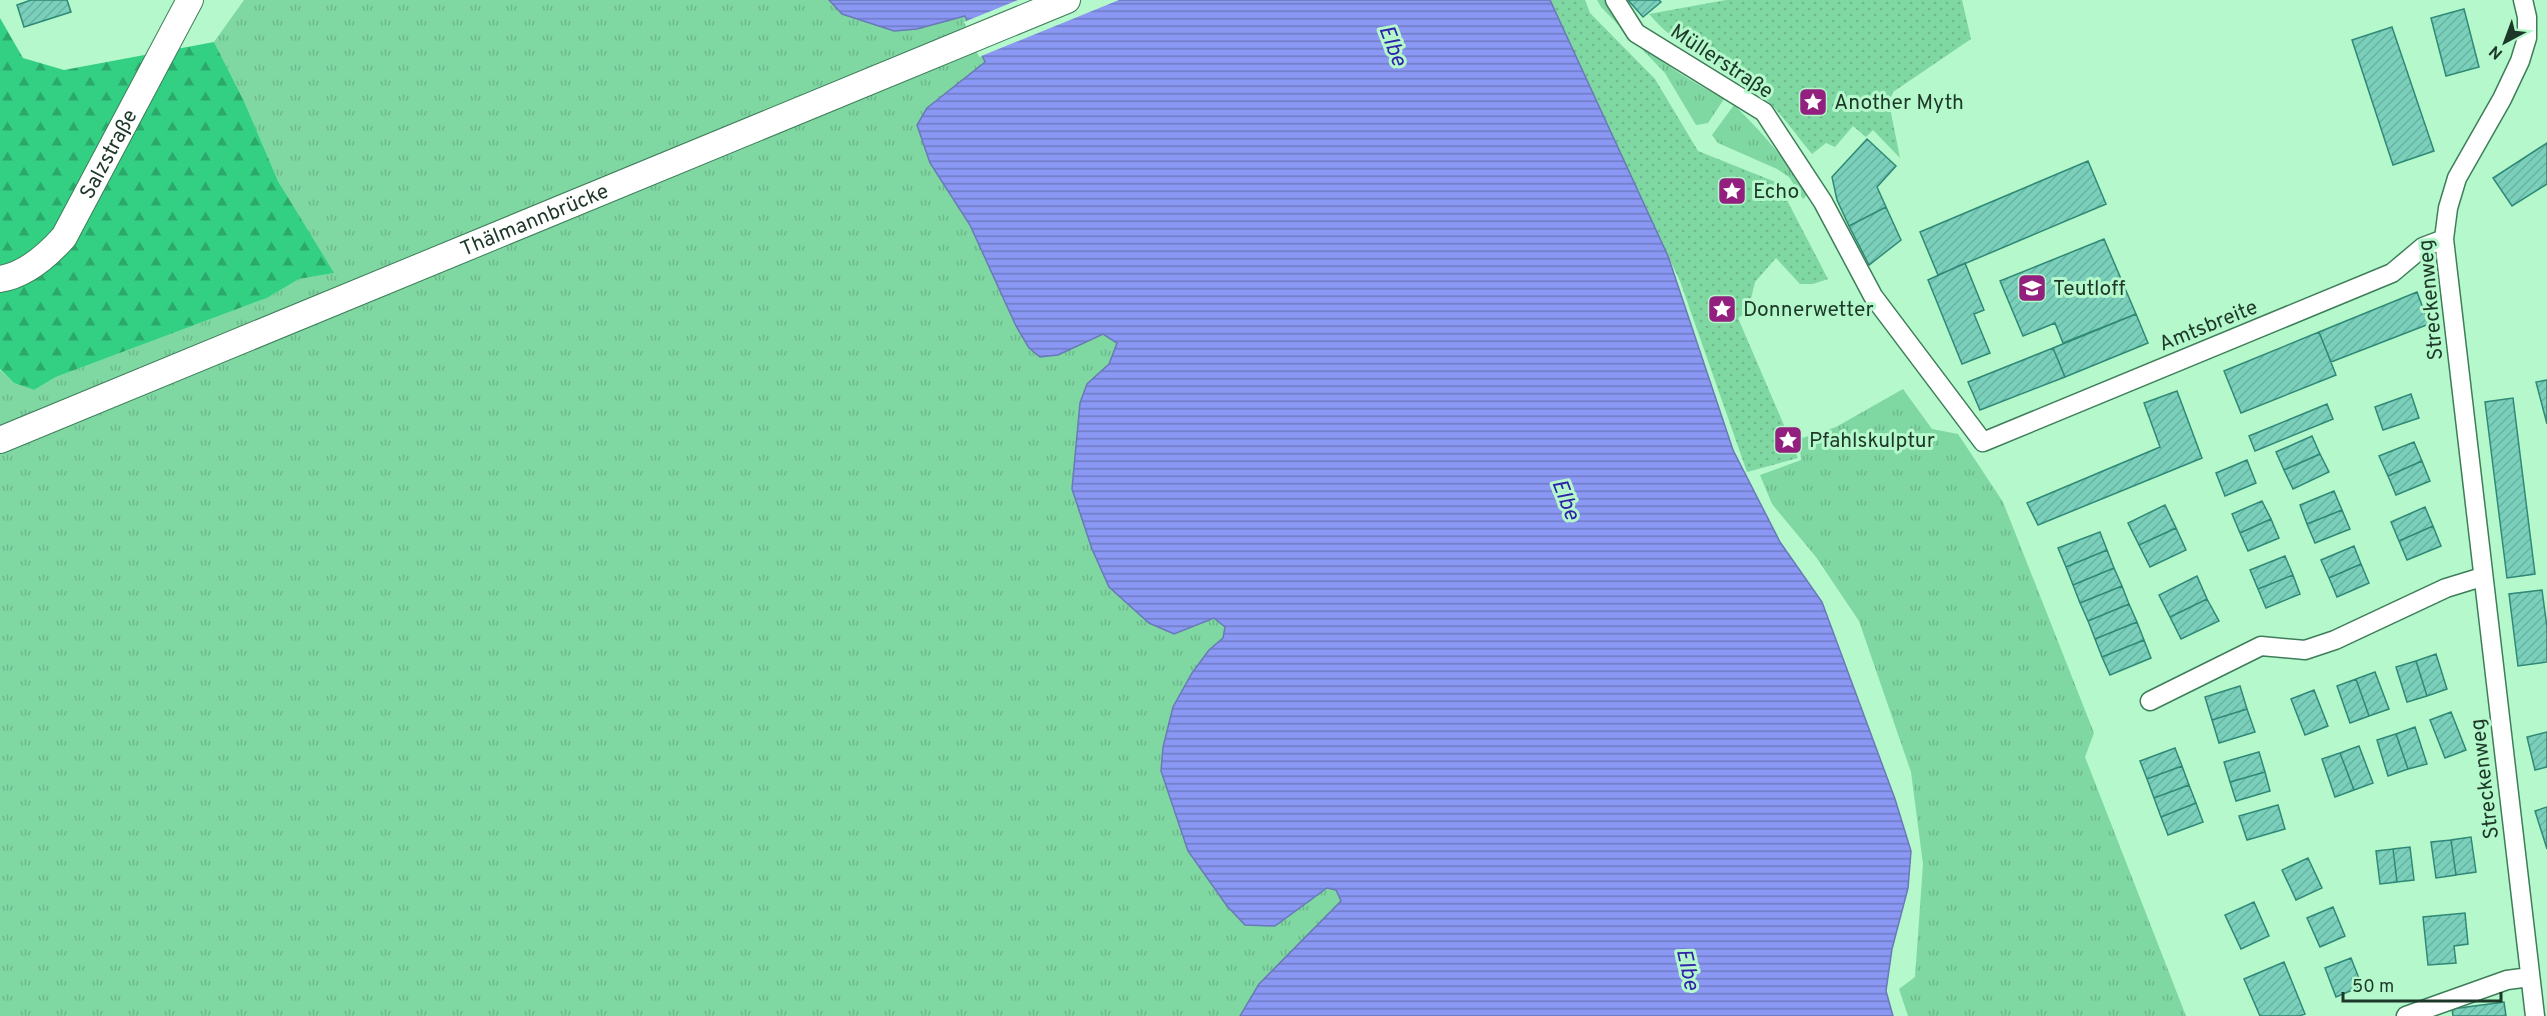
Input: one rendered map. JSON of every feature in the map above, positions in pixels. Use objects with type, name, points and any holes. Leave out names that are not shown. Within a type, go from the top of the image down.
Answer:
[{"type":"street","name":"Salzstraße","points":[[0,279],[36,262],[53,250],[64,237],[190,0]]},
{"type":"street","name":"Thälmannbrücke","points":[[0,440],[1067,0]]},
{"type":"street","name":"Müllerstraße","points":[[1615,0],[1636,33],[1764,112],[1823,202],[1873,296],[1983,442]]},
{"type":"street","name":"Streckenweg","points":[[2523,0],[2527,17],[2527,38],[2520,61],[2502,99],[2457,178],[2448,208],[2444,239],[2535,1016]]},
{"type":"street","name":"Amtsbreite","points":[[1983,442],[2392,273],[2423,247],[2444,239]]},
{"type":"street","points":[[2150,701],[2261,646],[2305,650],[2335,640],[2446,588],[2482,577]]},
{"type":"street","points":[[2406,1016],[2507,980],[2530,976]]},
{"type":"green space","points":[[244,0],[829,0],[842,14],[894,31],[917,29],[965,16],[985,62],[930,163],[970,225],[1016,326],[1058,355],[1103,334],[1117,343],[1109,364],[1087,384],[1080,403],[1072,489],[1092,549],[1109,587],[1214,618],[1225,626],[1223,638],[1209,650],[1192,672],[1173,707],[1161,771],[1188,851],[1275,926],[1327,888],[1336,890],[1341,901],[1259,984],[1240,1016],[0,1016],[0,370],[14,383],[34,390],[56,377],[267,298],[299,279],[333,273],[278,181],[244,101],[214,42]]},
{"type":"green space","points":[[1544,0],[1585,0],[1590,13],[1655,79],[1698,151],[1778,183],[1828,279],[1813,284],[1800,284],[1776,258],[1755,282],[1748,311],[1738,318],[1798,458],[1747,472],[1680,281]]},
{"type":"green space","points":[[1597,0],[1605,0],[1630,33],[1658,58],[1724,99],[1708,123],[1696,125],[1665,73],[1601,7]]},
{"type":"green space","points":[[1726,0],[1962,0],[1971,39],[1893,92],[1889,103],[1900,158],[1873,130],[1866,137],[1853,126],[1835,147],[1826,143],[1812,154],[1768,101],[1747,84],[1688,48],[1661,27],[1649,14]]},
{"type":"green space","points":[[0,18],[23,58],[64,70],[214,42],[244,101],[278,181],[334,273],[299,279],[267,298],[56,377],[34,390],[14,383],[0,369]]},
{"type":"green space","points":[[1734,105],[1792,170],[1808,194],[1803,199],[1789,177],[1777,169],[1718,143],[1712,135]]},
{"type":"green space","points":[[1903,389],[1932,429],[1958,434],[2003,502],[2094,733],[2085,757],[2186,1016],[1908,1016],[1899,989],[1915,977],[1923,864],[1911,772],[1859,621],[1816,557],[1772,504],[1760,475],[1801,460],[1799,439],[1836,427]]},
{"type":"water","name":"Elbe","points":[[829,0],[1550,0],[1668,256],[1733,450],[1780,542],[1822,602],[1895,799],[1911,851],[1908,888],[1892,949],[1886,991],[1893,1016],[1240,1016],[1259,984],[1341,901],[1336,890],[1327,888],[1275,926],[1245,925],[1227,906],[1188,851],[1161,771],[1163,747],[1173,707],[1192,673],[1209,650],[1223,638],[1225,627],[1214,618],[1174,634],[1149,623],[1109,587],[1092,549],[1072,489],[1080,403],[1087,384],[1109,364],[1117,343],[1103,334],[1058,355],[1040,357],[1029,348],[1016,326],[970,225],[930,163],[917,125],[927,108],[985,62],[965,16],[917,29],[894,31],[842,14]]},
{"type":"pier","points":[[1018,0],[1119,0],[979,57],[964,22]]},
{"type":"building","points":[[31,0],[67,0],[71,12],[24,27],[17,5]]},
{"type":"building","points":[[1628,0],[1659,0],[1661,2],[1643,17]]},
{"type":"building","points":[[2464,9],[2479,67],[2446,76],[2431,18]]},
{"type":"building","points":[[2392,27],[2434,151],[2393,165],[2352,40]]},
{"type":"building","points":[[1867,139],[1896,166],[1877,187],[1886,207],[1849,226],[1837,200],[1832,177]]},
{"type":"building","points":[[2547,143],[2547,184],[2512,206],[2493,178]]},
{"type":"building","points":[[2088,161],[2106,204],[1938,275],[1920,232]]},
{"type":"building","points":[[1886,207],[1901,240],[1869,265],[1849,226]]},
{"type":"building","points":[[2104,239],[2136,314],[2063,343],[2055,323],[2023,336],[2000,281]]},
{"type":"building","points":[[1965,263],[1984,310],[1974,314],[1990,353],[1962,364],[1928,280]]},
{"type":"building","points":[[2417,292],[2429,324],[2331,362],[2319,332]]},
{"type":"building","points":[[2136,314],[2148,343],[2065,377],[2053,348]]},
{"type":"building","points":[[2319,332],[2336,375],[2241,413],[2224,371]]},
{"type":"building","points":[[2053,348],[2065,377],[1980,410],[1968,382]]},
{"type":"building","points":[[2547,380],[2547,424],[2536,382]]},
{"type":"building","points":[[2177,391],[2202,458],[2038,525],[2027,503],[2160,447],[2144,403]]},
{"type":"building","points":[[2411,394],[2419,418],[2383,430],[2375,407]]},
{"type":"building","points":[[2513,398],[2535,574],[2507,578],[2485,402]]},
{"type":"building","points":[[2327,404],[2333,419],[2255,451],[2249,436]]},
{"type":"building","points":[[2312,436],[2320,454],[2284,470],[2276,452]]},
{"type":"building","points":[[2414,442],[2422,461],[2388,476],[2379,456]]},
{"type":"building","points":[[2320,454],[2329,472],[2293,489],[2284,470]]},
{"type":"building","points":[[2247,460],[2256,483],[2225,496],[2216,473]]},
{"type":"building","points":[[2422,461],[2430,481],[2396,495],[2388,476]]},
{"type":"building","points":[[2334,491],[2342,510],[2307,524],[2300,505]]},
{"type":"building","points":[[2262,501],[2271,519],[2240,533],[2232,514]]},
{"type":"building","points":[[2165,505],[2176,528],[2139,545],[2128,523]]},
{"type":"building","points":[[2425,507],[2433,526],[2399,541],[2391,522]]},
{"type":"building","points":[[2342,510],[2350,529],[2315,543],[2307,524]]},
{"type":"building","points":[[2271,519],[2279,538],[2248,551],[2240,533]]},
{"type":"building","points":[[2433,526],[2441,546],[2407,560],[2399,541]]},
{"type":"building","points":[[2176,528],[2186,550],[2150,567],[2139,545]]},
{"type":"building","points":[[2100,532],[2107,550],[2066,567],[2058,548]]},
{"type":"building","points":[[2354,546],[2361,564],[2329,578],[2321,560]]},
{"type":"building","points":[[2107,550],[2114,568],[2073,585],[2066,567]]},
{"type":"building","points":[[2285,556],[2293,575],[2258,589],[2250,570]]},
{"type":"building","points":[[2361,564],[2369,583],[2337,597],[2329,578]]},
{"type":"building","points":[[2114,568],[2122,586],[2080,603],[2073,585]]},
{"type":"building","points":[[2293,575],[2300,594],[2266,608],[2258,589]]},
{"type":"building","points":[[2197,576],[2207,599],[2170,617],[2159,595]]},
{"type":"building","points":[[2122,586],[2129,604],[2088,621],[2080,603]]},
{"type":"building","points":[[2542,590],[2547,627],[2547,662],[2518,666],[2509,594]]},
{"type":"building","points":[[2207,599],[2219,621],[2181,639],[2170,617]]},
{"type":"building","points":[[2129,604],[2137,622],[2095,639],[2088,621]]},
{"type":"building","points":[[2137,622],[2144,640],[2102,657],[2095,639]]},
{"type":"building","points":[[2144,640],[2151,658],[2110,675],[2102,657]]},
{"type":"building","points":[[2436,654],[2447,689],[2427,696],[2416,661]]},
{"type":"building","points":[[2416,661],[2427,696],[2407,702],[2396,667]]},
{"type":"building","points":[[2375,672],[2389,709],[2369,716],[2356,679]]},
{"type":"building","points":[[2356,679],[2369,716],[2350,723],[2337,686]]},
{"type":"building","points":[[2240,686],[2247,709],[2212,720],[2205,697]]},
{"type":"building","points":[[2314,690],[2328,726],[2305,735],[2291,699]]},
{"type":"building","points":[[2247,709],[2255,732],[2219,743],[2212,720]]},
{"type":"building","points":[[2451,712],[2466,750],[2445,758],[2430,720]]},
{"type":"building","points":[[2415,727],[2427,764],[2408,769],[2396,734]]},
{"type":"building","points":[[2547,732],[2547,767],[2535,770],[2527,737]]},
{"type":"building","points":[[2396,734],[2408,769],[2388,776],[2377,740]]},
{"type":"building","points":[[2359,746],[2373,783],[2354,790],[2340,753]]},
{"type":"building","points":[[2175,748],[2182,766],[2147,779],[2140,761]]},
{"type":"building","points":[[2259,752],[2265,772],[2230,782],[2224,762]]},
{"type":"building","points":[[2340,753],[2354,790],[2335,797],[2322,759]]},
{"type":"building","points":[[2182,766],[2189,785],[2154,798],[2147,779]]},
{"type":"building","points":[[2265,772],[2270,791],[2236,801],[2230,782]]},
{"type":"building","points":[[2189,785],[2196,803],[2161,817],[2154,798]]},
{"type":"building","points":[[2196,803],[2203,822],[2168,835],[2161,817]]},
{"type":"building","points":[[2278,805],[2285,829],[2247,840],[2239,816]]},
{"type":"building","points":[[2547,807],[2547,849],[2535,811]]},
{"type":"building","points":[[2471,837],[2476,872],[2456,875],[2451,840]]},
{"type":"building","points":[[2451,840],[2456,875],[2436,878],[2431,842]]},
{"type":"building","points":[[2410,847],[2414,880],[2397,882],[2393,849]]},
{"type":"building","points":[[2393,849],[2397,882],[2380,884],[2376,851]]},
{"type":"building","points":[[2308,858],[2322,888],[2296,900],[2282,870]]},
{"type":"building","points":[[2254,902],[2269,936],[2241,949],[2225,915]]},
{"type":"building","points":[[2333,907],[2345,936],[2320,947],[2307,918]]},
{"type":"building","points":[[2465,913],[2468,944],[2454,946],[2456,963],[2428,965],[2423,917]]},
{"type":"building","points":[[2351,958],[2362,986],[2336,997],[2325,968]]},
{"type":"building","points":[[2284,962],[2305,1014],[2260,1016],[2244,979]]},
{"type":"building","points":[[2504,1002],[2506,1016],[2453,1016],[2452,1009]]},
{"type":"place","name":"Another Myth","points":[[1813,102]]},
{"type":"place","name":"Echo","points":[[1732,191]]},
{"type":"place","name":"Teutloff","points":[[2032,288]]},
{"type":"place","name":"Donnerwetter","points":[[1722,309]]},
{"type":"place","name":"Pfahlskulptur","points":[[1788,440]]}]
